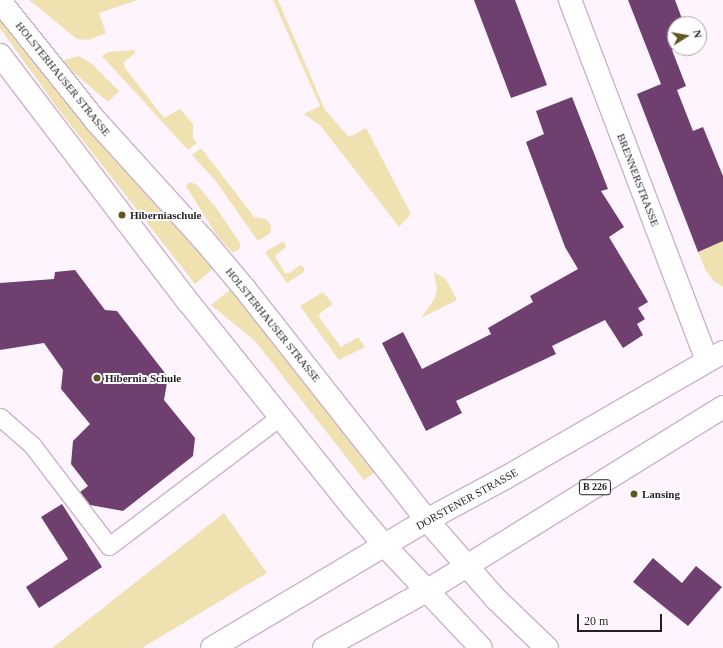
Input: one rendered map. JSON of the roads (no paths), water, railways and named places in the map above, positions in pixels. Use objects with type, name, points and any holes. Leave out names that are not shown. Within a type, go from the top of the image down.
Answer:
[{"type":"street","name":"BRENNERSTRASSE","points":[[570,0],[715,356]]},
{"type":"street","name":"HOLSTERHAUSER STRASSE","points":[[0,1],[95,120],[203,239],[245,289],[427,520],[466,566],[547,648]]},
{"type":"street","points":[[0,55],[190,304],[220,339],[384,545],[481,648]]},
{"type":"street","name":"DORSTENER STRASSE","points":[[212,648],[427,520],[506,478],[715,356]]},
{"type":"street","name":"B 226","points":[[324,648],[428,590],[723,407]]},
{"type":"lane","points":[[0,417],[32,445],[109,546],[281,416]]},
{"type":"place","name":"Hiberniaschule","points":[[122,215]]},
{"type":"place","name":"Hibernia Schule","points":[[97,378]]},
{"type":"place","name":"Lansing","points":[[634,494]]}]
